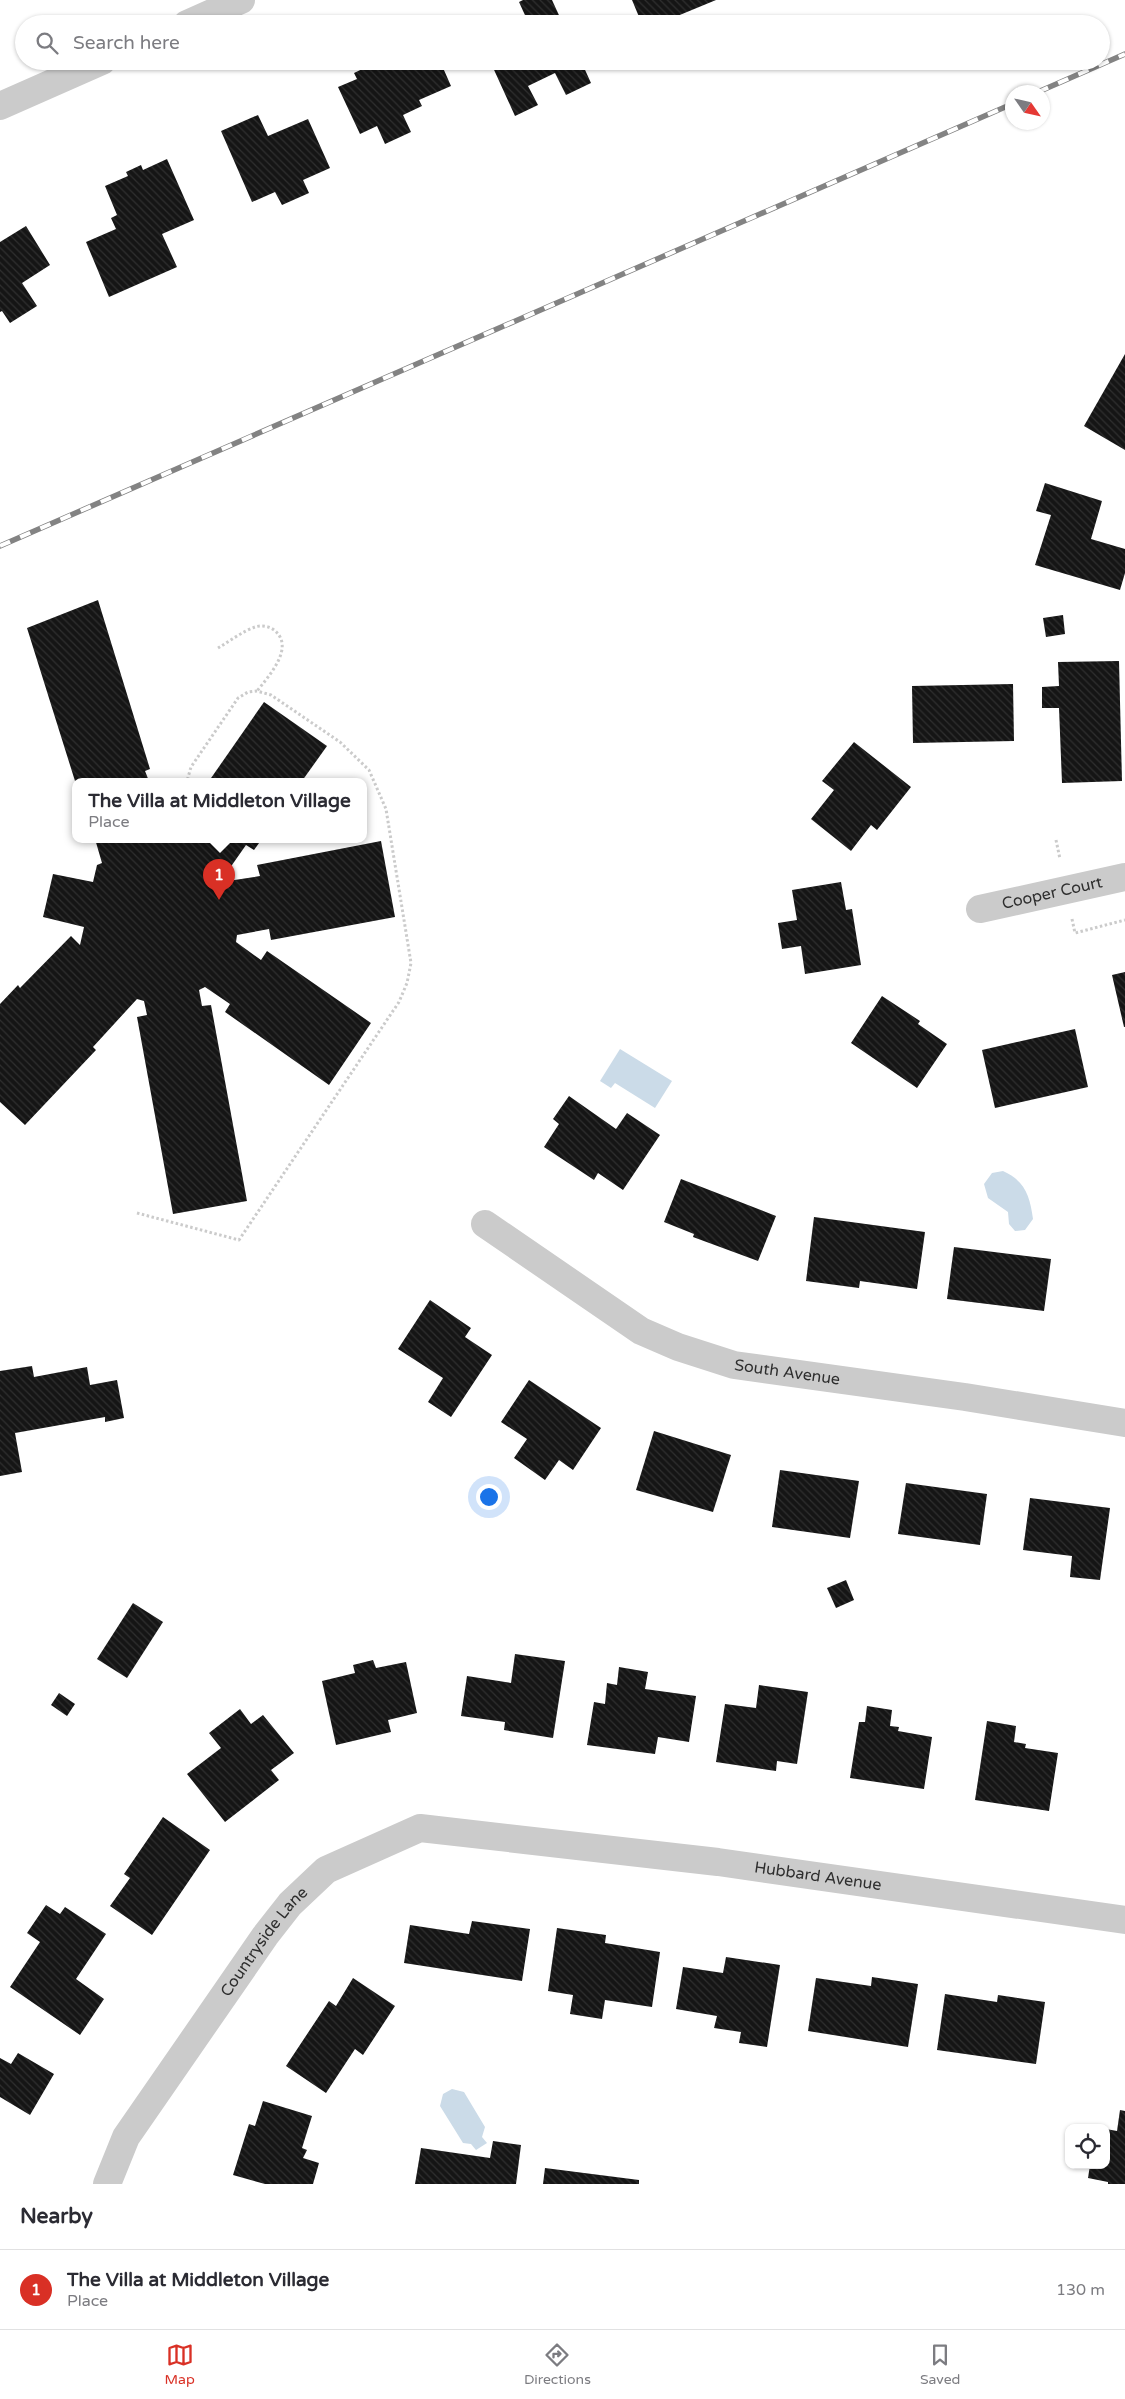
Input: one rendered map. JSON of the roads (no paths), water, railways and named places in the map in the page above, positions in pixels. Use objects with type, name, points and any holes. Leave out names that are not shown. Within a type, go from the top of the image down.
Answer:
[{"type":"street","points":[[207,15],[241,0]]},
{"type":"street","points":[[0,106],[82,70]]},
{"type":"street","name":"Cooper Court","points":[[980,909],[1125,877]]},
{"type":"street","name":"South Avenue","points":[[486,1224],[641,1331],[678,1347],[734,1365],[965,1397],[1125,1423]]},
{"type":"street","name":"Countryside Lane","points":[[107,2184],[126,2137],[265,1936],[290,1904],[326,1870],[420,1828],[510,1838]]},
{"type":"street","name":"Hubbard Avenue","points":[[510,1838],[718,1862],[1125,1920]]},
{"type":"water","points":[[620,1049],[672,1081],[655,1108],[615,1083],[611,1088],[600,1081]]},
{"type":"water","points":[[1003,1171],[1017,1179],[1028,1196],[1033,1219],[1025,1230],[1015,1231],[1009,1224],[1008,1212],[988,1198],[984,1184],[992,1173]]},
{"type":"water","points":[[452,2089],[464,2092],[485,2127],[482,2137],[487,2143],[476,2150],[471,2144],[463,2143],[440,2106],[443,2094]]},
{"type":"railway","points":[[1110,61],[1125,54]]},
{"type":"railway","points":[[1050,87],[1088,70]]},
{"type":"railway","points":[[0,546],[1005,107]]},
{"type":"place","name":"The Villa at Middleton Village","points":[[219,900]]}]
